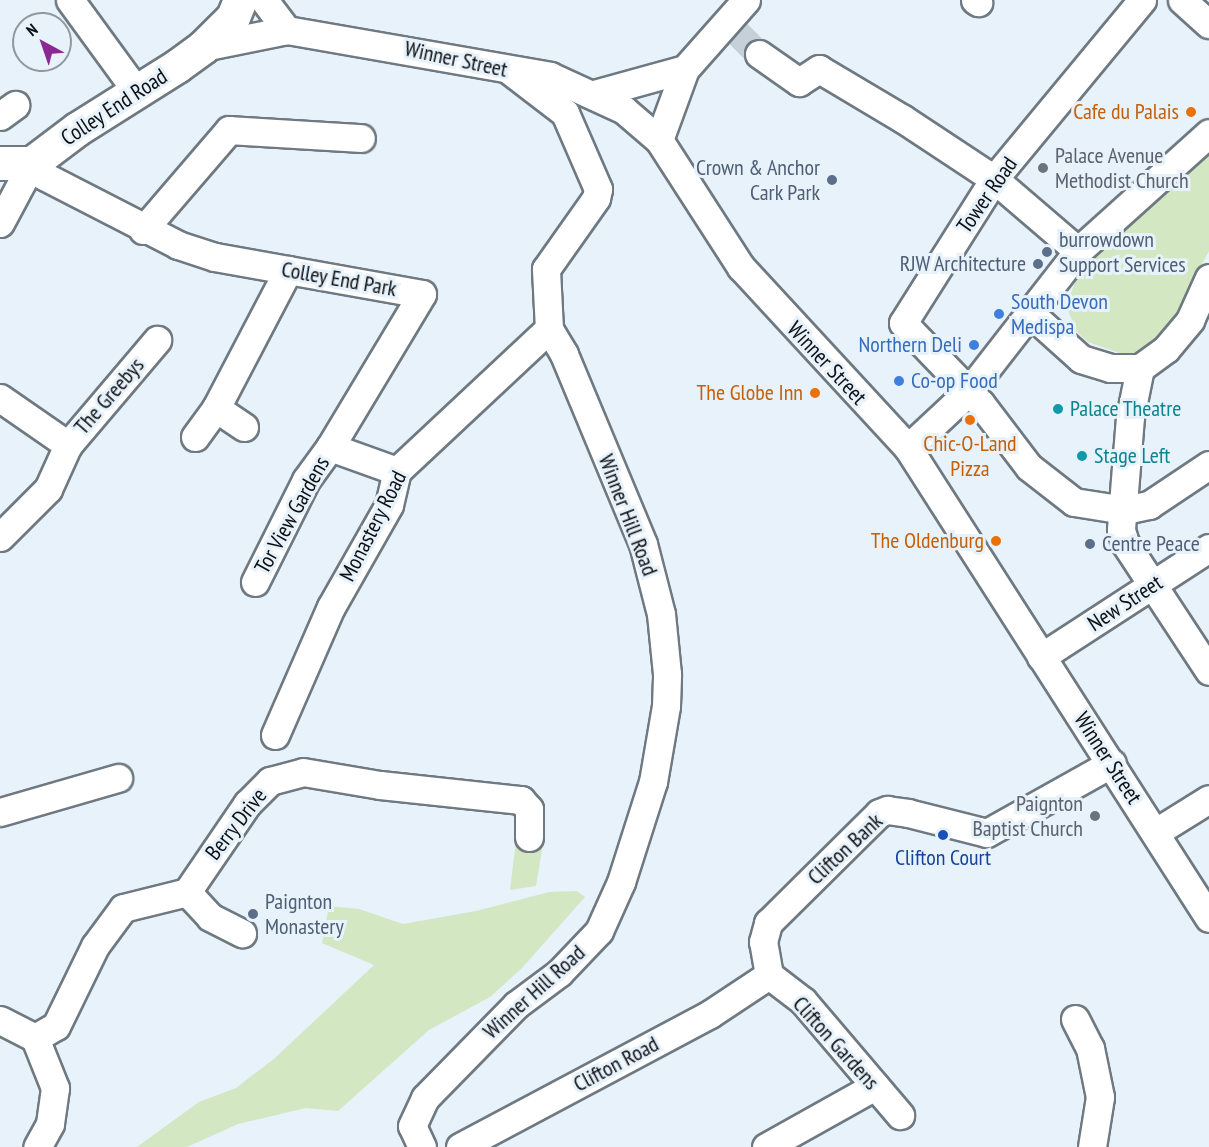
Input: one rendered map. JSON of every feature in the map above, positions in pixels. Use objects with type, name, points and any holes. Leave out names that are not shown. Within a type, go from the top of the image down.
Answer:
[{"type":"main road","name":"Colley End Road","points":[[32,163],[76,129],[137,92],[203,47],[233,17],[240,0]]},
{"type":"main road","points":[[0,163],[32,163]]},
{"type":"street","points":[[70,0],[137,92]]},
{"type":"street","points":[[264,0],[287,30]]},
{"type":"street","points":[[594,94],[685,69],[732,27],[746,0]]},
{"type":"street","name":"Tower Road","points":[[969,391],[903,323],[994,179],[1142,0]]},
{"type":"street","points":[[1182,0],[1209,24]]},
{"type":"street","name":"Winner Street","points":[[203,47],[287,30],[390,45],[509,70],[550,76],[594,94],[624,110],[659,140],[741,267],[908,448],[1041,657],[1112,762],[1209,918]]},
{"type":"street","points":[[759,54],[799,82],[819,69],[903,119],[994,179],[1077,251]]},
{"type":"street","points":[[659,140],[685,69]]},
{"type":"street","name":"Winner Hill Road","points":[[422,1147],[412,1126],[417,1108],[425,1098],[516,1005],[559,973],[599,931],[638,834],[653,782],[663,726],[667,674],[661,615],[644,544],[568,364],[549,329],[544,279],[550,259],[596,198],[598,189],[565,113],[509,70]]},
{"type":"street","points":[[143,230],[229,130],[361,138]]},
{"type":"street","points":[[908,448],[969,391],[1031,314],[1077,251],[1209,133]]},
{"type":"street","name":"Colley End Road","points":[[0,223],[32,163]]},
{"type":"street","name":"Colley End Park","points":[[32,163],[44,176],[143,230],[215,256],[422,294],[330,447]]},
{"type":"street","points":[[195,436],[216,408],[288,270]]},
{"type":"street","points":[[1031,314],[1081,358],[1110,368],[1140,368],[1199,326],[1209,278]]},
{"type":"street","name":"Monastery Road","points":[[275,735],[331,607],[389,505],[397,471],[549,329]]},
{"type":"street","name":"The Greebys","points":[[0,398],[68,445],[157,340]]},
{"type":"street","points":[[1140,368],[1130,417],[1125,510],[1121,530],[1125,543],[1209,671]]},
{"type":"street","points":[[969,391],[1029,467],[1074,502],[1125,510],[1149,506],[1209,465]]},
{"type":"street","points":[[216,408],[244,428]]},
{"type":"street","points":[[0,537],[48,489],[68,445]]},
{"type":"street","points":[[330,447],[397,471]]},
{"type":"street","name":"Tor View Gardens","points":[[255,582],[306,480],[330,447]]},
{"type":"street","name":"New Street","points":[[1041,657],[1209,548]]},
{"type":"street","name":"Clifton Bank","points":[[769,975],[763,942],[768,923],[879,813],[887,810],[908,813],[987,833],[1112,762]]},
{"type":"street","name":"Berry Drive","points":[[186,891],[259,791],[270,781],[303,772],[380,785],[521,800],[529,809],[529,837]]},
{"type":"street","points":[[0,812],[118,778]]},
{"type":"street","points":[[1156,832],[1209,799]]},
{"type":"street","points":[[34,1038],[56,1026],[95,946],[123,908],[186,891],[210,917],[242,933]]},
{"type":"street","name":"Clifton Gardens","points":[[769,975],[803,1001],[900,1115]]},
{"type":"street","name":"Clifton Road","points":[[460,1147],[710,1014],[769,975]]},
{"type":"street","points":[[1075,1019],[1090,1048],[1100,1097],[1092,1147]]},
{"type":"street","points":[[0,1020],[34,1038],[55,1088],[50,1124],[37,1147]]},
{"type":"street","points":[[766,1147],[874,1086]]},
{"type":"green space","points":[[1209,152],[1209,251],[1167,331],[1150,347],[1128,356],[1088,342],[1077,332],[1066,306],[1079,272]]},
{"type":"green space","points":[[516,841],[543,844],[536,886],[510,890]]},
{"type":"green space","points":[[577,891],[585,897],[522,968],[490,997],[429,1030],[338,1111],[306,1108],[238,1124],[187,1147],[137,1147],[199,1102],[236,1088],[275,1058],[374,965],[322,943],[329,906],[359,909],[403,924],[476,911],[549,892]]},
{"type":"tunnel","points":[[738,33],[759,54]]},
{"type":"place","name":"Cafe du Palais","points":[[1191,112]]},
{"type":"place","name":"Palace Avenue Methodist Church","points":[[1043,168]]},
{"type":"place","name":"Crown & Anchor Cark Park","points":[[832,180]]},
{"type":"place","name":"burrowdown Support Services","points":[[1047,252]]},
{"type":"place","name":"RJW Architecture","points":[[1038,264]]},
{"type":"place","name":"South Devon Medispa","points":[[999,314]]},
{"type":"place","name":"Northern Deli","points":[[974,345]]},
{"type":"place","name":"Co-op Food","points":[[899,381]]},
{"type":"place","name":"The Globe Inn","points":[[815,393]]},
{"type":"place","name":"Palace Theatre","points":[[1058,409]]},
{"type":"place","name":"Chic-O-Land Pizza","points":[[970,420]]},
{"type":"place","name":"Stage Left","points":[[1082,456]]},
{"type":"place","name":"The Oldenburg","points":[[996,541]]},
{"type":"place","name":"Centre Peace","points":[[1090,544]]},
{"type":"place","name":"Paignton Baptist Church","points":[[1095,816]]},
{"type":"place","name":"Clifton Court","points":[[943,835]]},
{"type":"place","name":"Paignton Monastery","points":[[253,914]]}]
